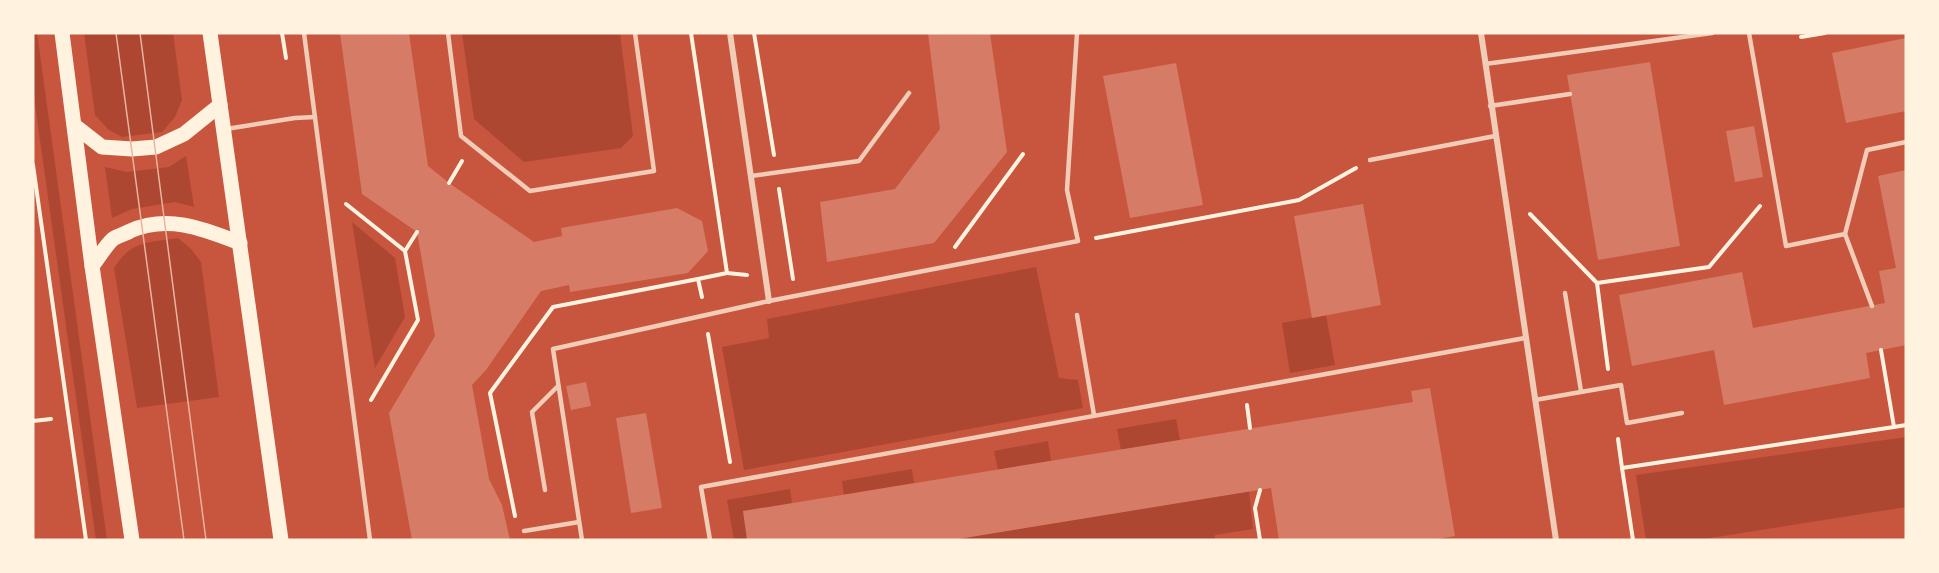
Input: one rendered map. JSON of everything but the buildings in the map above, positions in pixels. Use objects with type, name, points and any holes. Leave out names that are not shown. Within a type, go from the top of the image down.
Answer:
[{"type":"main road","points":[[62,33],[92,266],[132,540]]},
{"type":"main road","points":[[210,33],[281,540]]},
{"type":"main road","points":[[75,126],[102,147],[132,149],[156,147],[184,134],[220,105]]},
{"type":"main road","points":[[92,266],[113,239],[143,226],[174,223],[199,227],[240,243]]},
{"type":"street","points":[[730,33],[769,301]]},
{"type":"street","points":[[1481,33],[1556,540]]},
{"type":"lane","points":[[304,33],[370,540]]},
{"type":"lane","points":[[448,33],[461,136],[530,191],[654,171],[635,33]]},
{"type":"lane","points":[[582,540],[553,349],[705,314],[1078,241],[1067,190],[1077,33]]},
{"type":"lane","points":[[1485,64],[1712,33]]},
{"type":"lane","points":[[1749,33],[1786,246],[1845,234]]},
{"type":"lane","points":[[751,176],[859,161],[909,93]]},
{"type":"lane","points":[[1490,106],[1570,94]]},
{"type":"lane","points":[[224,130],[295,118],[315,117]]},
{"type":"lane","points":[[1370,160],[1495,136]]},
{"type":"lane","points":[[1872,306],[1845,234],[1867,150],[1906,142]]},
{"type":"lane","points":[[1565,293],[1581,391]]},
{"type":"lane","points":[[1077,315],[1094,415]]},
{"type":"lane","points":[[710,540],[701,487],[1525,338]]},
{"type":"lane","points":[[1535,400],[1621,385],[1627,423],[1682,413]]},
{"type":"lane","points":[[545,490],[532,412],[558,386]]},
{"type":"lane","points":[[524,531],[579,522]]},
{"type":"path","points":[[516,521],[490,393],[553,307],[727,273],[691,33]]},
{"type":"path","points":[[1801,37],[1825,33]]},
{"type":"path","points":[[449,183],[466,154]]},
{"type":"path","points":[[952,251],[1023,154]]},
{"type":"path","points":[[1078,241],[1299,200],[1370,160]]},
{"type":"path","points":[[33,165],[86,540]]},
{"type":"path","points":[[1530,214],[1597,283],[1708,267],[1776,187]]},
{"type":"path","points":[[344,202],[405,251],[418,320],[371,401]]},
{"type":"path","points":[[405,251],[417,232]]},
{"type":"path","points":[[698,279],[710,349]]},
{"type":"path","points":[[1881,350],[1893,427]]},
{"type":"path","points":[[33,422],[51,419]]},
{"type":"path","points":[[1633,540],[1622,468],[1906,425]]},
{"type":"path","points":[[1260,490],[1255,508],[1260,540]]},
{"type":"shaded area","points":[[33,33],[37,33],[107,540],[96,540],[33,90]]},
{"type":"shaded area","points":[[84,33],[173,33],[182,100],[175,117],[162,132],[122,137],[109,130],[95,115]]},
{"type":"shaded area","points":[[462,33],[620,33],[633,136],[621,148],[524,162],[474,119]]},
{"type":"shaded area","points":[[186,156],[194,207],[175,202],[132,209],[112,218],[105,167],[127,172],[169,167]]},
{"type":"shaded area","points":[[352,222],[395,258],[405,317],[375,368]]},
{"type":"shaded area","points":[[178,238],[201,262],[219,397],[137,408],[114,268],[127,252],[141,244]]},
{"type":"shaded area","points":[[1036,267],[1059,378],[1078,380],[1083,408],[744,470],[722,347],[769,338],[767,319]]},
{"type":"shaded area","points":[[1326,315],[1335,365],[1290,373],[1282,323]]},
{"type":"shaded area","points":[[1176,419],[1180,440],[1121,450],[1117,429]]},
{"type":"shaded area","points":[[1906,437],[1906,507],[1698,540],[1646,540],[1636,475]]},
{"type":"shaded area","points":[[1048,441],[1051,461],[998,470],[994,451]]},
{"type":"shaded area","points":[[912,469],[914,483],[844,495],[842,481]]},
{"type":"shaded area","points":[[790,489],[792,503],[747,540],[734,540],[727,500]]},
{"type":"shaded area","points":[[1249,491],[1253,529],[1215,535],[1215,540],[952,540]]},
{"type":"tram line","points":[[116,33],[184,540]]},
{"type":"tram line","points":[[140,33],[206,540]]}]
